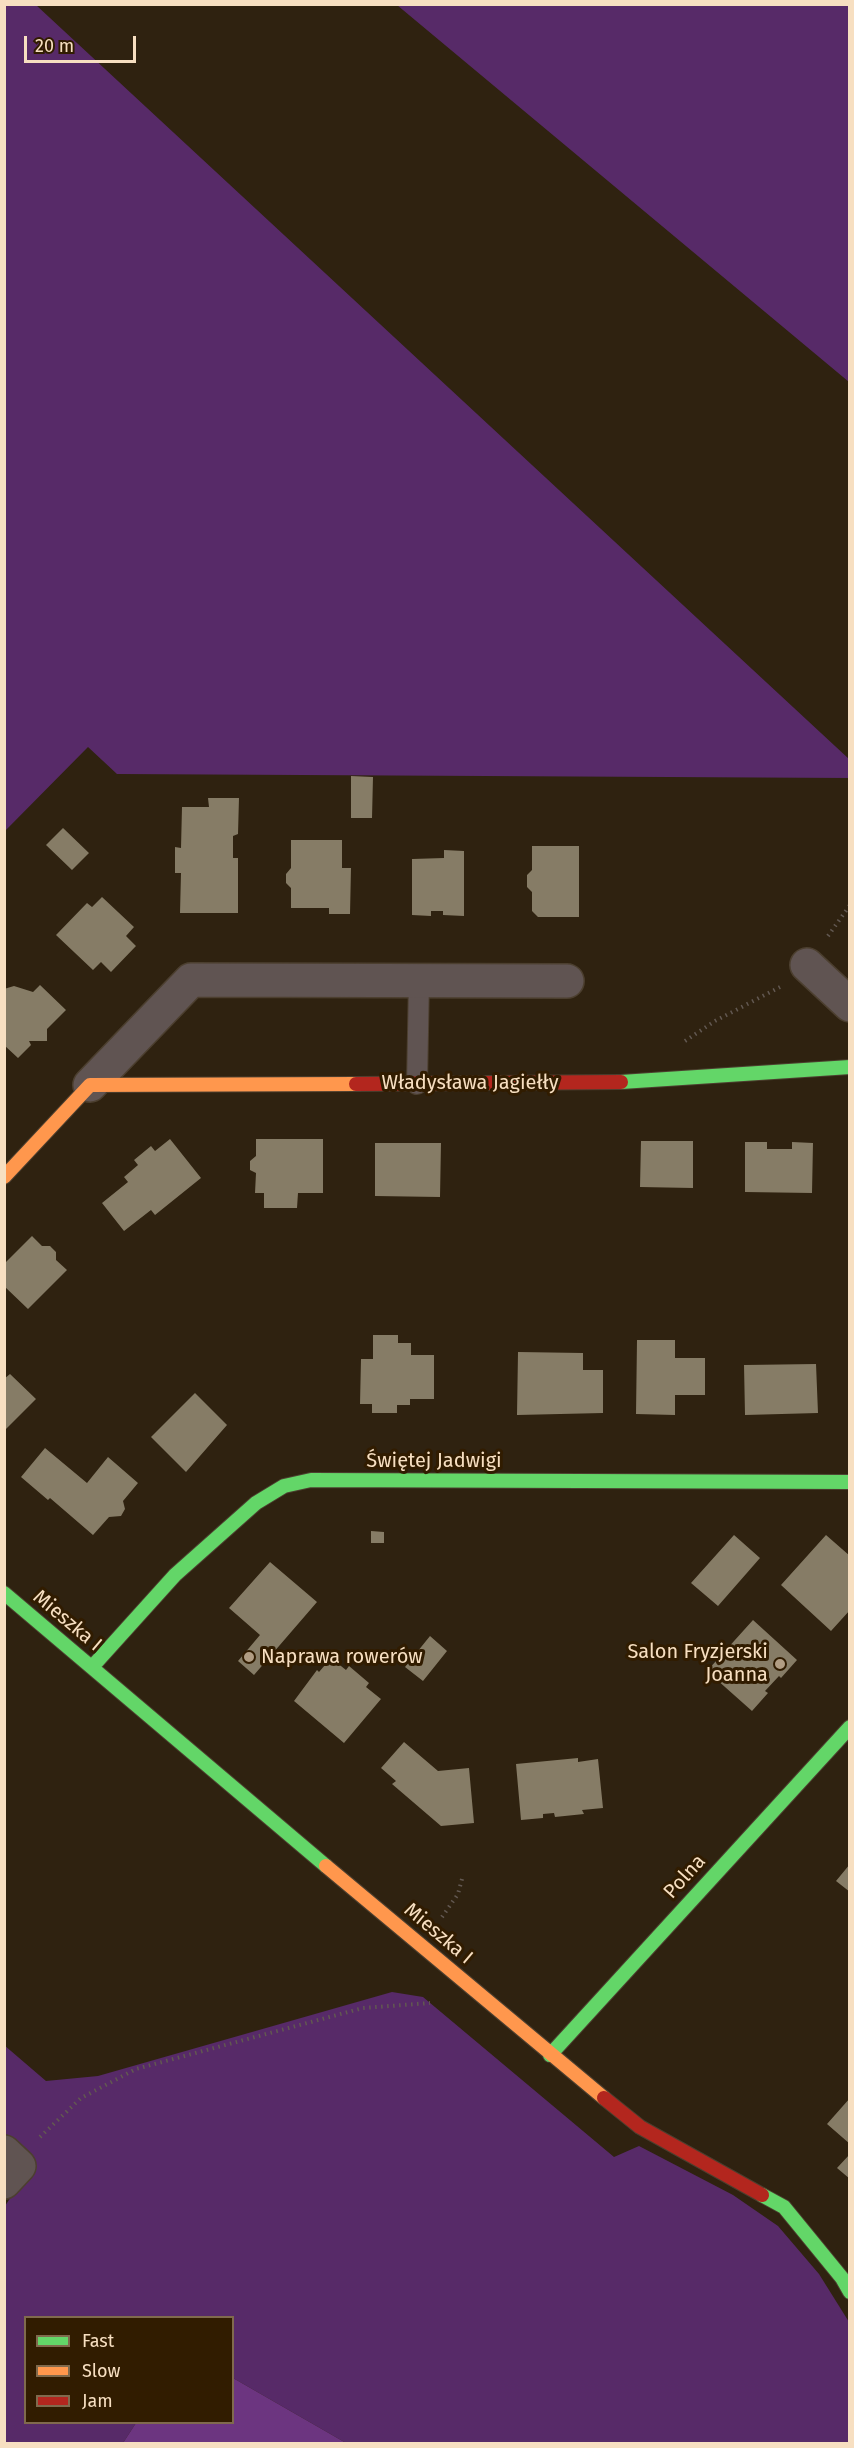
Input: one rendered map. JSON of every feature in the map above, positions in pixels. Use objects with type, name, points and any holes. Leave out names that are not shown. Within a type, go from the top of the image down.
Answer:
[{"type":"street","points":[[807,965],[849,1005]]},
{"type":"street","points":[[4,1177],[190,980],[567,981]]},
{"type":"street","name":"Władysława Jagiełły","points":[[90,1085],[622,1082],[849,1067]]},
{"type":"street","name":"Świętej Jadwigi","points":[[92,1667],[175,1575],[256,1503],[284,1486],[311,1480],[849,1482]]},
{"type":"street","name":"Mieszka I","points":[[4,1593],[550,2055],[640,2127],[784,2207],[842,2278],[849,2292]]},
{"type":"street","name":"Polna","points":[[550,2055],[849,1726]]},
{"type":"lane","points":[[417,1084],[419,980]]},
{"type":"path","points":[[678,1046],[715,1022],[779,987],[807,965],[849,905]]},
{"type":"path","points":[[9,2167],[81,2098],[136,2069],[363,2008],[437,2002]]},
{"type":"shaded area","points":[[5,4],[36,5],[849,759],[849,778],[117,774],[88,747],[5,831]]},
{"type":"shaded area","points":[[397,5],[849,5],[849,382]]},
{"type":"shaded area","points":[[392,1992],[423,1997],[614,2157],[639,2146],[733,2195],[778,2226],[819,2274],[849,2322],[849,2443],[346,2443],[234,2379],[234,2316],[24,2316],[24,2424],[135,2424],[123,2443],[5,2443],[5,2206],[22,2180],[30,2161],[5,2136],[4,2045],[46,2081],[98,2076]]},
{"type":"shaded area","points":[[234,2379],[346,2443],[123,2443],[135,2424],[234,2424]]},
{"type":"building","points":[[351,776],[373,777],[372,818],[351,818]]},
{"type":"building","points":[[208,798],[239,798],[238,834],[233,836],[233,858],[238,858],[238,913],[180,913],[181,873],[175,873],[175,847],[181,848],[182,807],[209,807]]},
{"type":"building","points":[[63,828],[89,853],[72,870],[46,845]]},
{"type":"building","points":[[291,840],[342,840],[342,868],[351,868],[350,914],[329,914],[329,908],[291,908],[291,888],[286,883],[286,874],[291,868]]},
{"type":"building","points":[[532,846],[579,846],[579,917],[538,917],[532,911],[532,892],[527,887],[527,875],[532,870]]},
{"type":"building","points":[[444,850],[464,851],[464,916],[443,915],[443,911],[431,911],[431,916],[412,915],[412,859],[444,858]]},
{"type":"building","points":[[102,897],[134,927],[126,936],[136,946],[111,972],[101,962],[93,970],[56,935],[87,903],[92,907]]},
{"type":"building","points":[[40,985],[66,1010],[47,1029],[47,1041],[29,1041],[31,1045],[18,1058],[4,1045],[4,989],[14,986],[33,992]]},
{"type":"building","points":[[170,1139],[201,1178],[155,1215],[151,1210],[124,1231],[102,1203],[128,1182],[124,1177],[138,1165],[134,1160],[151,1146],[155,1151]]},
{"type":"building","points":[[256,1139],[323,1139],[323,1193],[298,1193],[297,1208],[264,1208],[264,1193],[255,1193],[256,1173],[250,1170],[250,1161],[256,1156]]},
{"type":"building","points":[[641,1141],[693,1141],[693,1188],[640,1187]]},
{"type":"building","points":[[745,1142],[767,1142],[767,1149],[792,1149],[792,1142],[813,1143],[812,1193],[745,1192]]},
{"type":"building","points":[[375,1143],[441,1143],[440,1197],[375,1196]]},
{"type":"building","points":[[32,1236],[42,1246],[50,1246],[56,1252],[56,1260],[67,1270],[28,1309],[4,1286],[4,1264]]},
{"type":"building","points":[[373,1335],[398,1335],[398,1343],[411,1343],[411,1355],[434,1355],[434,1399],[410,1399],[410,1405],[397,1405],[397,1413],[372,1413],[372,1404],[360,1404],[361,1359],[373,1359]]},
{"type":"building","points":[[637,1340],[675,1340],[675,1358],[705,1358],[705,1395],[675,1395],[675,1415],[636,1414]]},
{"type":"building","points":[[518,1352],[583,1353],[583,1370],[603,1370],[603,1413],[517,1415]]},
{"type":"building","points":[[816,1364],[818,1413],[745,1415],[744,1365]]},
{"type":"building","points":[[10,1374],[36,1399],[4,1431],[4,1379]]},
{"type":"building","points":[[195,1393],[227,1425],[186,1472],[151,1437]]},
{"type":"building","points":[[45,1448],[87,1483],[108,1457],[138,1483],[123,1501],[125,1509],[121,1516],[109,1517],[93,1535],[50,1498],[48,1500],[21,1477]]},
{"type":"building","points":[[371,1531],[384,1532],[384,1543],[371,1543]]},
{"type":"building","points":[[734,1535],[760,1558],[718,1606],[691,1583]]},
{"type":"building","points":[[826,1535],[850,1556],[850,1610],[831,1631],[781,1585]]},
{"type":"building","points":[[270,1562],[317,1602],[254,1675],[238,1661],[260,1635],[229,1608]]},
{"type":"building","points":[[753,1620],[797,1660],[765,1691],[768,1693],[752,1711],[707,1671]]},
{"type":"building","points":[[430,1636],[447,1651],[423,1681],[405,1667]]},
{"type":"building","points":[[331,1658],[346,1670],[349,1666],[369,1683],[366,1687],[381,1699],[344,1743],[294,1701],[317,1670],[319,1672]]},
{"type":"building","points":[[404,1742],[438,1771],[469,1768],[474,1823],[441,1826],[392,1784],[396,1781],[381,1768]]},
{"type":"building","points":[[578,1758],[578,1762],[598,1759],[603,1808],[582,1810],[584,1814],[555,1817],[554,1813],[543,1814],[543,1818],[521,1820],[516,1764]]},
{"type":"building","points":[[850,1864],[850,1892],[836,1881]]},
{"type":"building","points":[[850,2098],[850,2144],[827,2124]]},
{"type":"building","points":[[850,2154],[850,2179],[837,2168]]},
{"type":"traffic: fast","points":[[621,1082],[850,1067]]},
{"type":"traffic: fast","points":[[92,1667],[175,1575],[256,1503],[284,1486],[311,1480],[850,1482]]},
{"type":"traffic: fast","points":[[4,1593],[326,1866]]},
{"type":"traffic: fast","points":[[550,2055],[850,1727]]},
{"type":"traffic: fast","points":[[762,2195],[784,2207],[842,2278],[850,2292]]},
{"type":"traffic: slow","points":[[4,1177],[90,1085],[356,1084]]},
{"type":"traffic: slow","points":[[326,1866],[604,2098]]},
{"type":"traffic: jam","points":[[356,1084],[621,1082]]},
{"type":"traffic: jam","points":[[604,2098],[640,2127],[762,2195]]},
{"type":"place","name":"Naprawa rowerów","points":[[249,1657]]},
{"type":"place","name":"Salon Fryzjerski Joanna","points":[[780,1664]]}]
